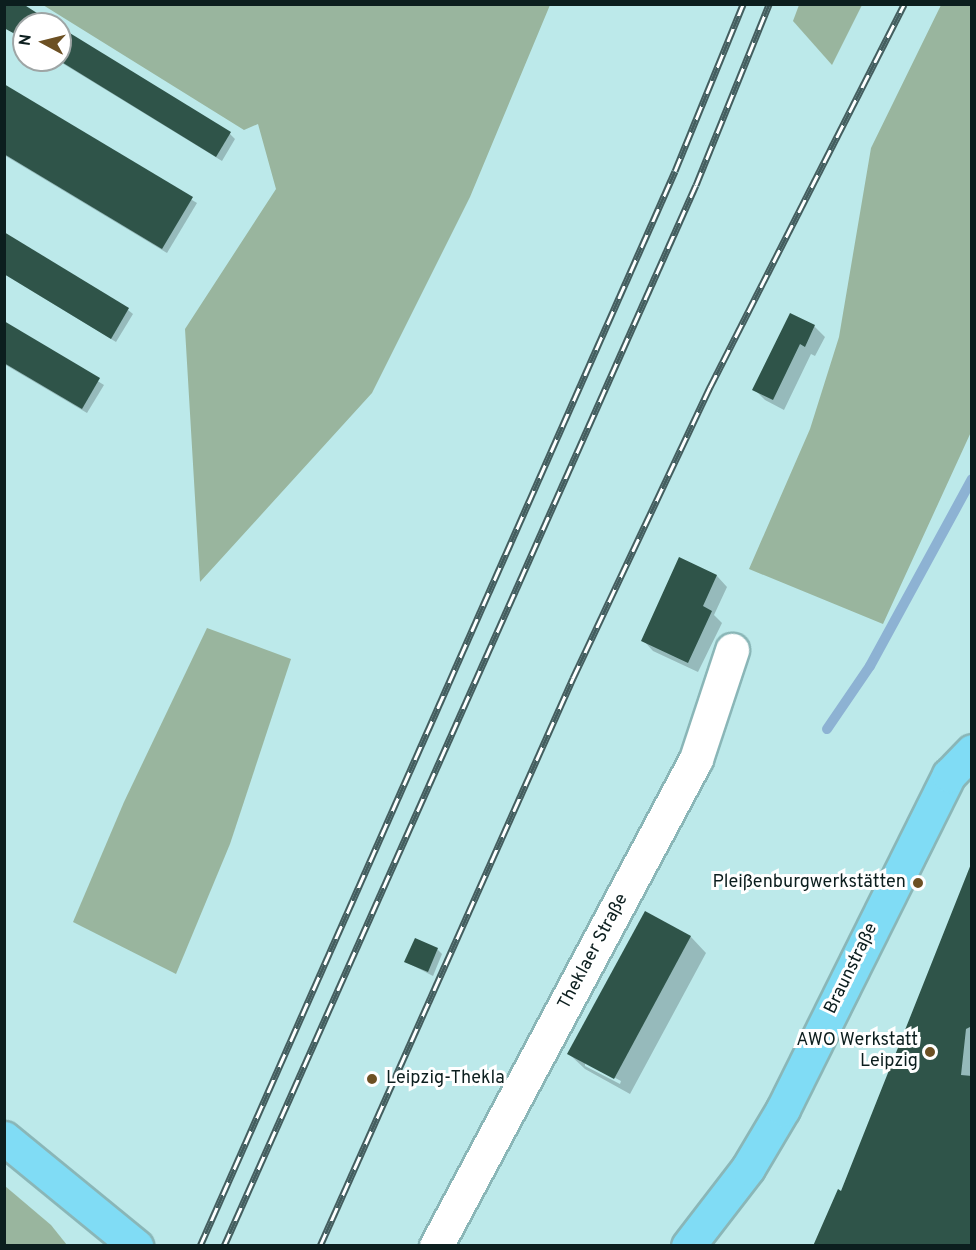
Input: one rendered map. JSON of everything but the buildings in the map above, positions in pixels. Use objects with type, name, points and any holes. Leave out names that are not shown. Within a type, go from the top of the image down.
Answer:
[{"type":"main road","name":"Braunstraße","points":[[688,1245],[748,1168],[783,1109],[949,775],[972,751]]},
{"type":"main road","points":[[4,1138],[136,1245]]},
{"type":"street","name":"Theklaer Straße","points":[[436,1245],[696,759],[732,650]]},
{"type":"green space","points":[[43,5],[550,5],[470,197],[372,393],[200,582],[185,329],[276,189],[258,124],[244,130],[72,23],[72,12],[54,12]]},
{"type":"green space","points":[[799,5],[862,5],[832,65],[793,21]]},
{"type":"green space","points":[[941,5],[971,5],[971,432],[883,624],[749,569],[810,429],[839,337],[871,148]]},
{"type":"green space","points":[[207,628],[291,659],[230,844],[176,974],[73,922],[124,802]]},
{"type":"green space","points":[[5,1186],[51,1225],[67,1245],[5,1245]]},
{"type":"waterway","points":[[827,729],[870,666],[972,479]]},
{"type":"railway","points":[[200,1246],[675,171],[743,4]]},
{"type":"railway","points":[[224,1246],[696,185],[769,4]]},
{"type":"railway","points":[[320,1246],[573,678],[710,387],[904,4]]},
{"type":"place","name":"Pleißenburgwerkstätten","points":[[918,883]]},
{"type":"place","name":"AWO Werkstatt Leipzig","points":[[930,1052]]},
{"type":"place","name":"Leipzig-Thekla","points":[[372,1079]]}]
